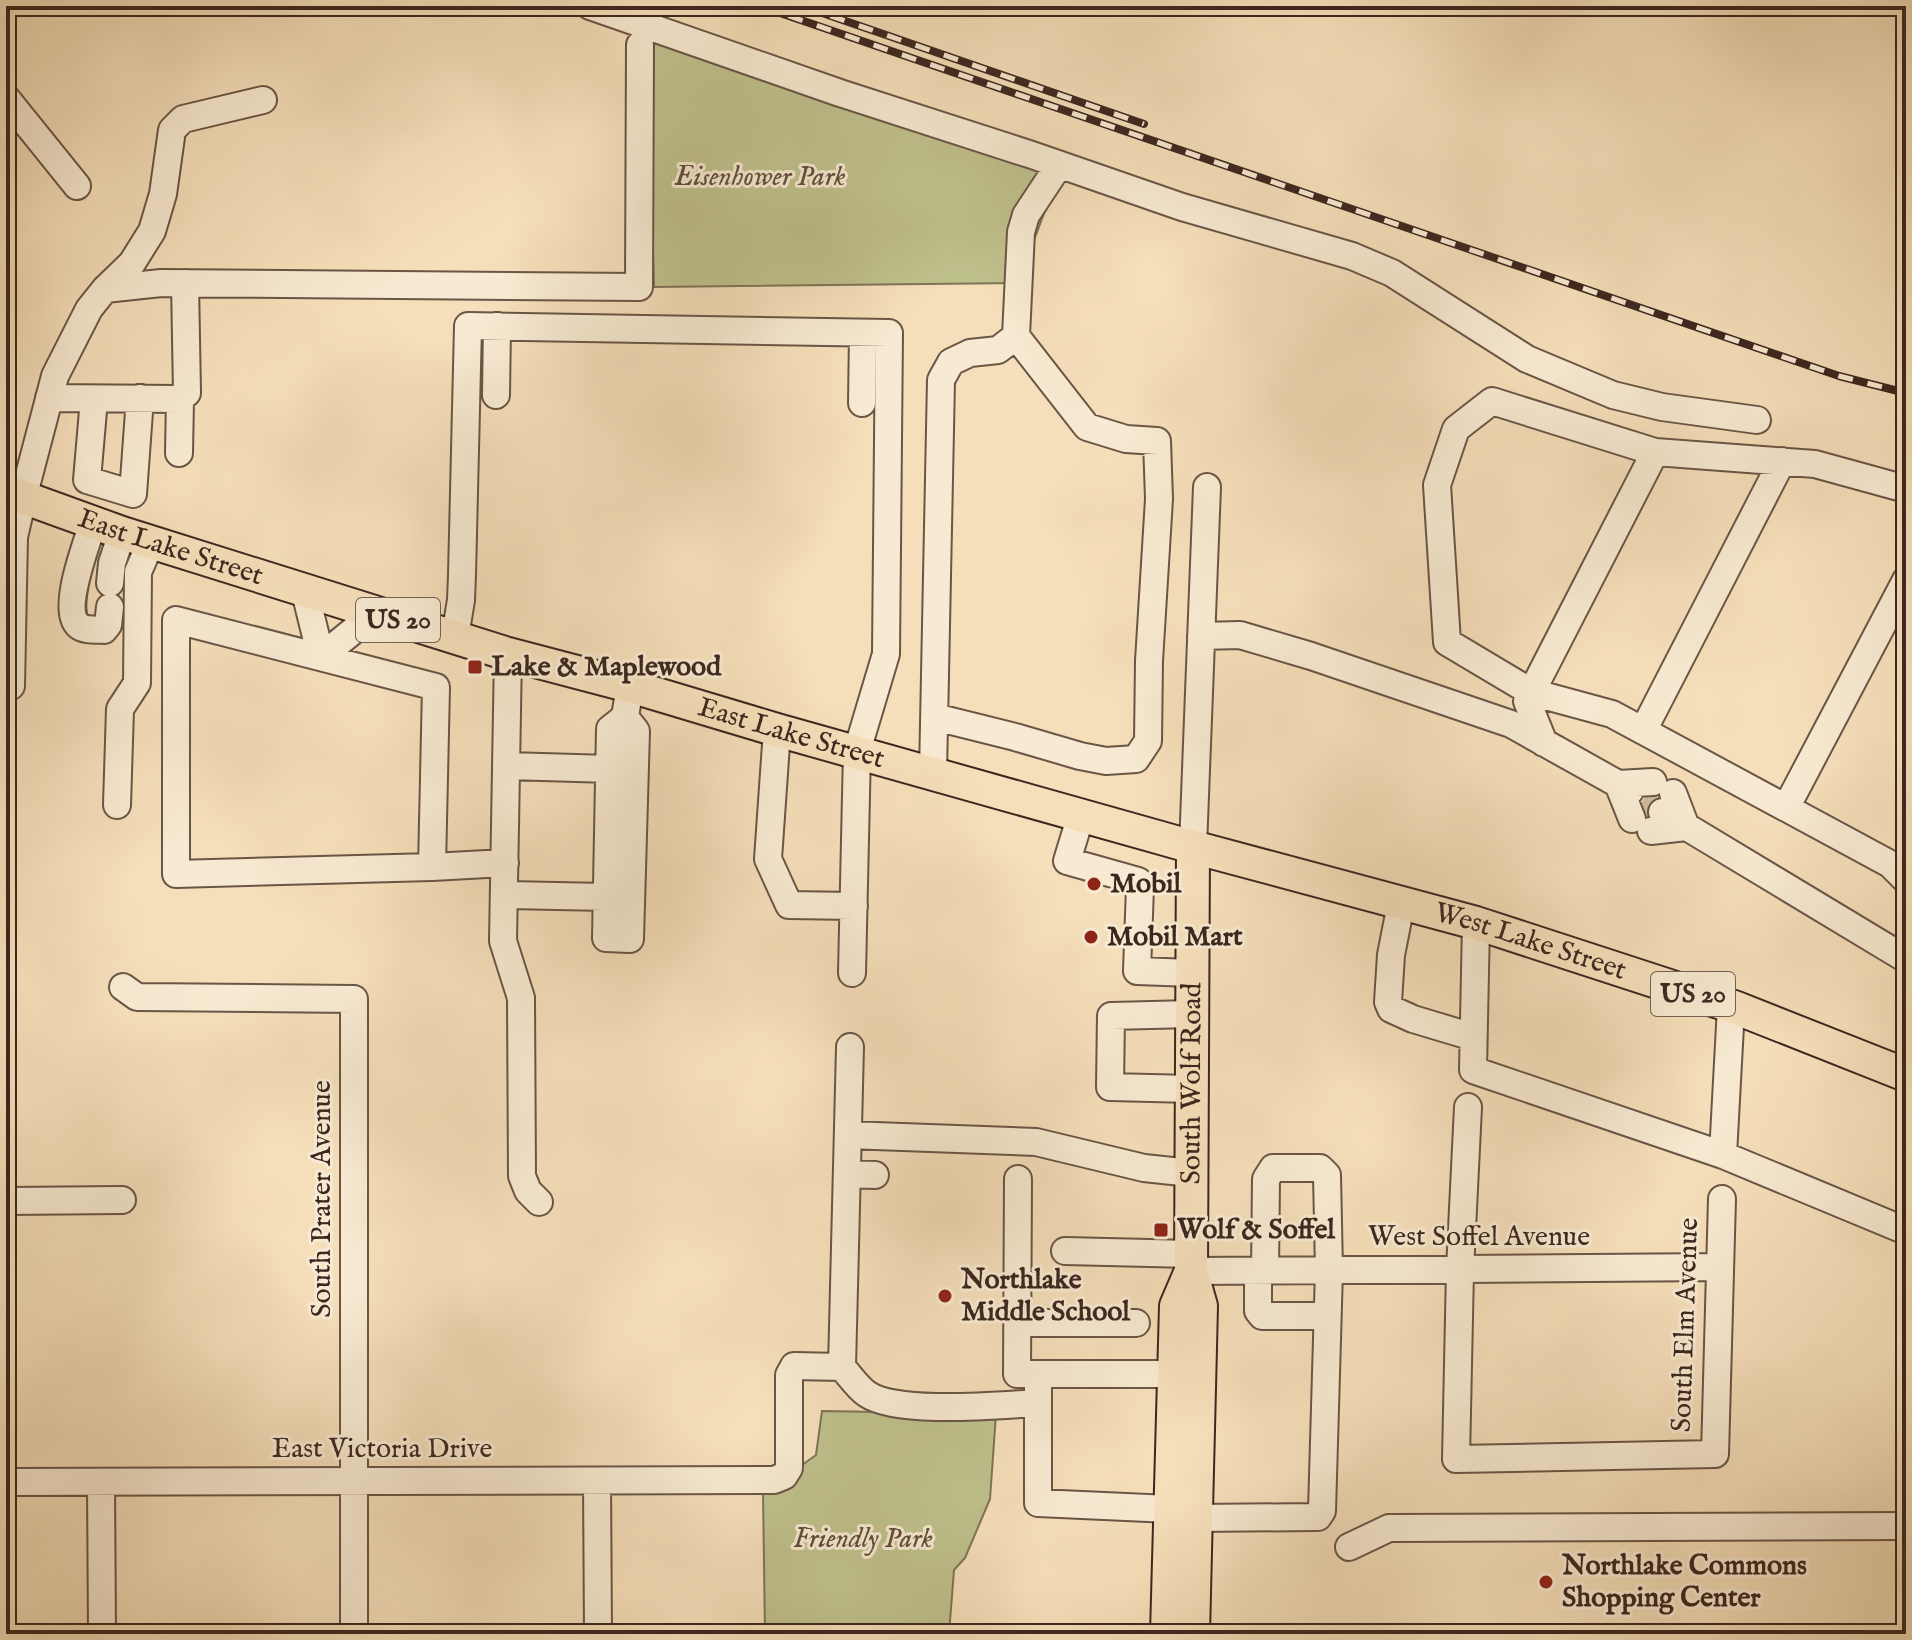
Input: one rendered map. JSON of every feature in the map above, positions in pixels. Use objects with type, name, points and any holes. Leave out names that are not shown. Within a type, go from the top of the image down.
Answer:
[{"type":"main road","name":"East Lake Street","points":[[14,494],[116,559],[305,592],[508,654],[628,702],[777,730],[1193,847]]},
{"type":"main road","name":"West Lake Street","points":[[1193,847],[1476,923],[1731,1007],[1906,1075]]},
{"type":"main road","name":"South Wolf Road","points":[[1167,1634],[1182,1514],[1201,1306],[1191,1263],[1193,847]]},
{"type":"main road","name":"South Wolf Road","points":[[1191,1263],[1176,1306],[1174,1374],[1193,1634]]},
{"type":"street","points":[[590,6],[1182,207],[1352,256],[1392,273],[1527,359],[1613,395],[1662,407],[1757,420]]},
{"type":"street","points":[[105,289],[161,283],[639,287],[640,45]]},
{"type":"street","points":[[6,98],[77,186]]},
{"type":"street","points":[[11,686],[14,494],[55,376],[89,309],[132,263],[152,231],[163,194],[172,130],[183,119],[263,100]]},
{"type":"street","points":[[935,717],[1106,761],[1136,759],[1148,741],[1149,661],[1159,499],[1157,441],[1149,438],[1126,439],[1087,427],[1016,336],[1021,232],[1026,215],[1059,165]]},
{"type":"street","points":[[49,398],[180,399],[187,393],[185,283]]},
{"type":"street","points":[[455,637],[461,600],[468,326],[889,333],[886,654],[857,751],[852,973]]},
{"type":"street","points":[[496,395],[497,326]]},
{"type":"street","points":[[862,403],[863,333]]},
{"type":"street","points":[[933,773],[941,380],[951,362],[970,353],[998,350],[1016,336]]},
{"type":"street","points":[[94,399],[87,480],[133,494],[140,398]]},
{"type":"street","points":[[179,453],[180,399]]},
{"type":"street","points":[[1906,489],[1815,464],[1655,452],[1492,401],[1456,429],[1437,485],[1447,642],[1531,692],[1612,714],[1890,864],[1906,880]]},
{"type":"street","points":[[1544,743],[1527,701],[1655,452]]},
{"type":"street","points":[[1643,731],[1782,461]]},
{"type":"street","points":[[1193,847],[1207,487]]},
{"type":"street","points":[[116,559],[108,625],[104,630],[89,629],[79,625],[74,617],[75,576],[83,554],[116,559],[138,572],[137,683],[120,709],[117,805]]},
{"type":"street","points":[[1786,808],[1906,580]]},
{"type":"street","points":[[305,592],[321,657]]},
{"type":"street","points":[[321,657],[375,613]]},
{"type":"street","points":[[432,867],[436,687],[176,620],[176,874],[432,867],[505,863]]},
{"type":"street","points":[[1201,636],[1240,635],[1511,724],[1618,784],[1906,959]]},
{"type":"street","points":[[508,654],[503,941],[521,998],[520,1162],[528,1191],[539,1202]]},
{"type":"street","points":[[628,702],[636,731],[630,939],[606,938],[610,729],[628,702]]},
{"type":"street","points":[[777,730],[768,859],[778,886],[789,905],[854,906]]},
{"type":"street","points":[[506,766],[610,769]]},
{"type":"street","points":[[1081,815],[1067,861],[1138,881],[1137,971],[1192,973]]},
{"type":"street","points":[[504,895],[606,897]]},
{"type":"street","points":[[1401,904],[1391,955],[1388,1002],[1391,1009],[1473,1037]]},
{"type":"street","points":[[1476,923],[1473,1070],[1723,1155],[1906,1231]]},
{"type":"street","name":"South Prater Avenue","points":[[123,987],[137,997],[354,999],[354,1634]]},
{"type":"street","points":[[1723,1155],[1731,1007]]},
{"type":"street","points":[[1192,1014],[1111,1016],[1110,1087],[1192,1089]]},
{"type":"street","points":[[850,1047],[842,1367],[866,1394],[890,1405],[1038,1403]]},
{"type":"street","points":[[1460,1270],[1468,1107]]},
{"type":"street","points":[[848,1135],[1036,1142],[1144,1168],[1191,1173]]},
{"type":"street","points":[[1038,1374],[1038,1503],[1182,1514],[1318,1517],[1322,1511],[1329,1270],[1327,1175],[1320,1168],[1273,1168],[1266,1179],[1258,1311],[1262,1316],[1327,1316]]},
{"type":"street","points":[[847,1174],[875,1175]]},
{"type":"street","points":[[1018,1179],[1017,1374],[1174,1374]]},
{"type":"street","name":"South Elm Avenue","points":[[1460,1270],[1456,1459],[1715,1454],[1722,1199]]},
{"type":"street","points":[[6,1201],[122,1200]]},
{"type":"street","name":"West Soffel Avenue","points":[[1065,1251],[1261,1271],[1720,1267]]},
{"type":"street","points":[[1018,1323],[1136,1323]]},
{"type":"street","name":"East Victoria Drive","points":[[6,1482],[774,1480],[784,1476],[789,1468],[789,1375],[794,1366],[842,1367]]},
{"type":"street","points":[[597,1481],[598,1634]]},
{"type":"street","points":[[101,1482],[102,1634]]},
{"type":"street","points":[[1349,1547],[1389,1528],[1906,1526]]},
{"type":"green space","name":"Eisenhower Park","points":[[647,21],[1061,168],[1018,283],[654,287]]},
{"type":"green space","name":"Friendly Park","points":[[822,1411],[996,1414],[990,1499],[965,1558],[954,1570],[949,1634],[765,1634],[763,1493],[816,1455]]},
{"type":"tunnel","points":[[1643,800],[1662,812]]},
{"type":"railway","points":[[760,6],[1839,376],[1906,393]]},
{"type":"railway","points":[[802,6],[1144,124]]},
{"type":"place","name":"Lake & Maplewood","points":[[475,667]]},
{"type":"place","name":"Mobil","points":[[1094,884]]},
{"type":"place","name":"Mobil Mart","points":[[1091,937]]},
{"type":"place","name":"Wolf & Soffel","points":[[1161,1230]]},
{"type":"place","name":"Northlake Middle School","points":[[945,1296]]},
{"type":"place","name":"Northlake Commons Shopping Center","points":[[1546,1582]]}]
